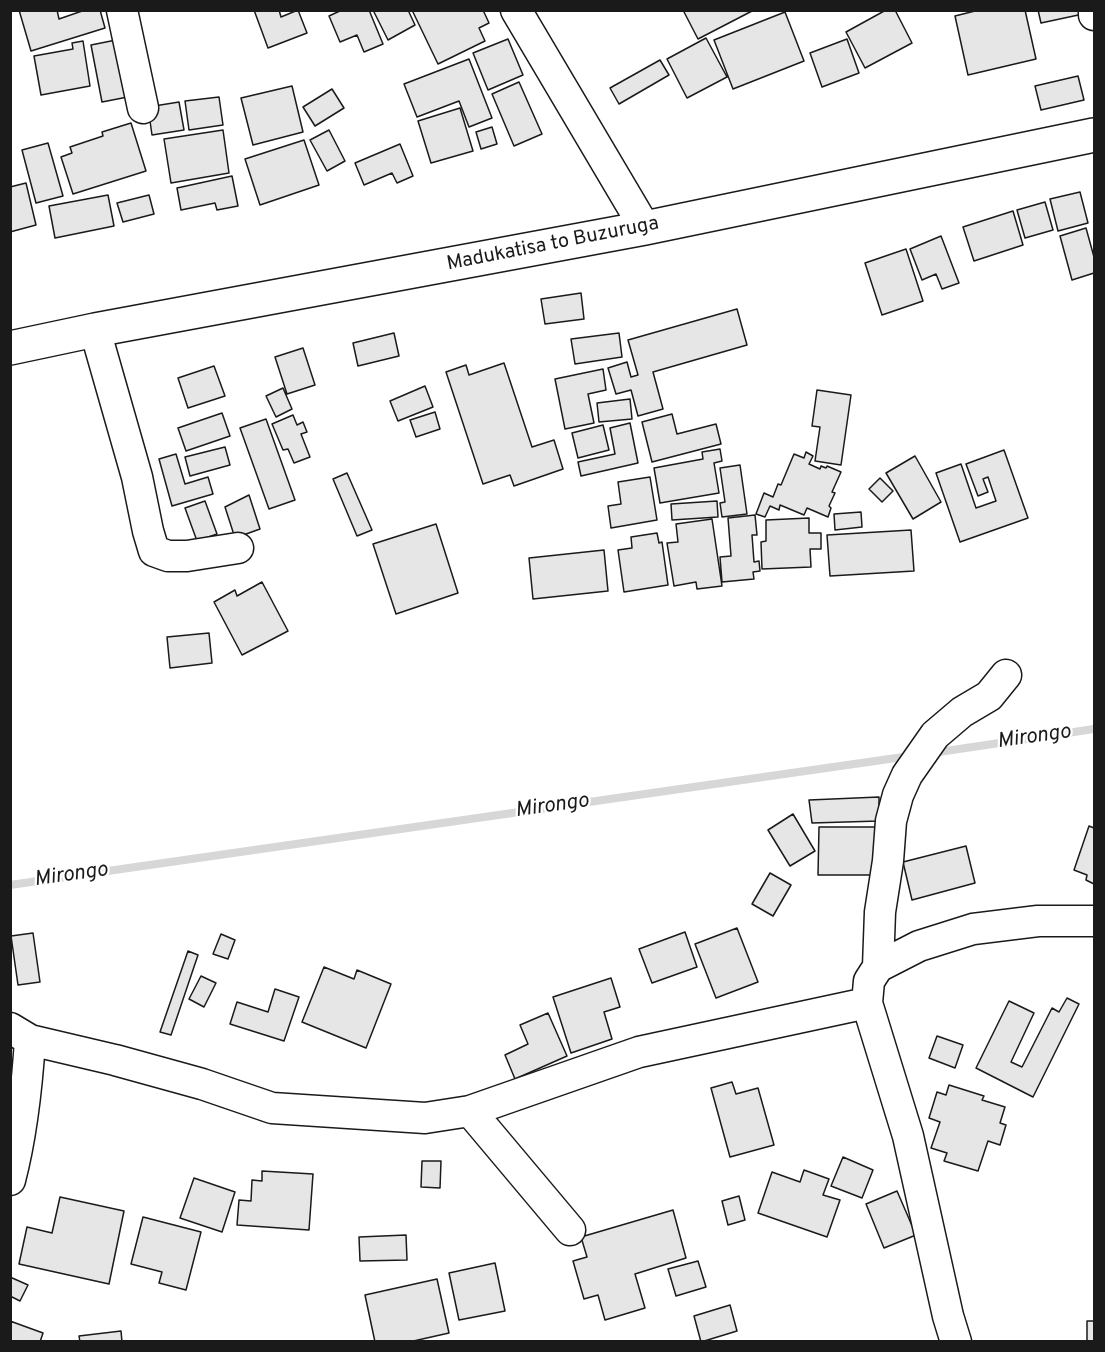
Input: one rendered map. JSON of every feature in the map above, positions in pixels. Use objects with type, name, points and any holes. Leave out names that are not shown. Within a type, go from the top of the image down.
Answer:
[{"type":"main road","name":"Madukatisa to Buzuruga","points":[[10,348],[95,330],[645,228],[1095,135]]},
{"type":"street","points":[[122,10],[143,108]]},
{"type":"street","points":[[516,10],[645,228]]},
{"type":"street","points":[[1094,10],[1095,15]]},
{"type":"street","points":[[95,330],[137,477],[154,551],[168,556],[187,556],[238,548]]},
{"type":"street","points":[[878,968],[880,912],[888,861],[891,821],[898,795],[908,775],[935,735],[962,712],[989,696],[1006,675]]},
{"type":"street","points":[[956,1341],[948,1316],[908,1136],[867,1003],[869,981],[878,968],[919,946],[973,929],[1038,921],[1095,921]]},
{"type":"street","points":[[10,1180],[17,1156],[26,1094],[20,1034],[202,1084],[273,1108],[425,1118],[470,1111],[639,1052],[867,1003]]},
{"type":"street","points":[[470,1111],[570,1230]]},
{"type":"building","points":[[19,10],[57,10],[59,19],[85,10],[100,10],[105,28],[31,51]]},
{"type":"building","points":[[254,10],[279,10],[281,17],[298,10],[307,33],[268,48]]},
{"type":"building","points":[[342,10],[369,10],[383,44],[364,52],[357,35],[340,42],[329,16]]},
{"type":"building","points":[[373,10],[408,10],[415,25],[388,40]]},
{"type":"building","points":[[412,10],[483,10],[489,23],[479,28],[485,41],[438,64]]},
{"type":"building","points":[[683,10],[754,10],[698,39]]},
{"type":"building","points":[[886,10],[895,10],[912,43],[865,68],[846,32]]},
{"type":"building","points":[[979,10],[1025,10],[1036,59],[968,75],[955,16]]},
{"type":"building","points":[[1038,10],[1082,10],[1083,14],[1041,23]]},
{"type":"building","points":[[785,12],[804,61],[733,89],[714,40]]},
{"type":"building","points":[[126,38],[138,95],[102,102],[91,45]]},
{"type":"building","points":[[706,38],[727,77],[687,98],[667,59]]},
{"type":"building","points":[[508,39],[523,75],[488,90],[473,53]]},
{"type":"building","points":[[847,39],[859,73],[822,87],[810,53]]},
{"type":"building","points":[[83,41],[90,86],[41,95],[34,56],[73,49],[72,43]]},
{"type":"building","points":[[469,59],[492,118],[469,127],[459,101],[417,117],[404,84]]},
{"type":"building","points":[[660,60],[669,75],[619,104],[610,88]]},
{"type":"building","points":[[1078,76],[1084,100],[1041,110],[1035,86]]},
{"type":"building","points":[[519,82],[542,134],[514,146],[492,94]]},
{"type":"building","points":[[292,86],[303,132],[253,145],[241,98]]},
{"type":"building","points":[[332,89],[344,108],[315,126],[303,107]]},
{"type":"building","points":[[219,97],[223,125],[189,130],[185,101]]},
{"type":"building","points":[[179,102],[184,130],[152,135],[148,107]]},
{"type":"building","points":[[460,108],[473,151],[431,163],[418,121]]},
{"type":"building","points":[[131,123],[146,171],[73,194],[61,157],[72,153],[70,147],[103,136],[102,132]]},
{"type":"building","points":[[492,127],[497,144],[481,149],[476,132]]},
{"type":"building","points":[[223,130],[229,173],[171,183],[164,139]]},
{"type":"building","points":[[329,130],[345,161],[327,171],[310,140]]},
{"type":"building","points":[[304,140],[319,185],[260,205],[245,159]]},
{"type":"building","points":[[48,143],[63,196],[36,203],[22,150]]},
{"type":"building","points":[[400,144],[413,176],[397,183],[392,173],[364,185],[355,163]]},
{"type":"building","points":[[232,176],[238,206],[217,210],[215,203],[181,210],[177,188]]},
{"type":"building","points":[[26,183],[36,225],[10,232],[10,187]]},
{"type":"building","points":[[1080,192],[1088,223],[1058,231],[1050,199]]},
{"type":"building","points":[[108,195],[114,226],[55,238],[49,206]]},
{"type":"building","points":[[149,195],[154,214],[123,222],[117,203]]},
{"type":"building","points":[[1045,202],[1053,230],[1025,238],[1017,210]]},
{"type":"building","points":[[1013,211],[1023,245],[974,261],[963,227]]},
{"type":"building","points":[[1086,228],[1094,257],[1094,273],[1072,280],[1060,236]]},
{"type":"building","points":[[941,236],[959,283],[942,289],[936,274],[922,280],[910,249]]},
{"type":"building","points":[[906,249],[923,301],[882,315],[865,263]]},
{"type":"building","points":[[581,293],[584,319],[545,324],[541,299]]},
{"type":"building","points":[[737,309],[747,345],[653,372],[663,409],[638,416],[631,390],[616,394],[608,368],[627,362],[631,377],[638,375],[628,340]]},
{"type":"building","points":[[394,333],[399,356],[358,366],[353,343]]},
{"type":"building","points":[[619,333],[622,357],[575,364],[571,339]]},
{"type":"building","points":[[303,348],[315,385],[287,394],[275,357]]},
{"type":"building","points":[[504,363],[532,447],[554,440],[563,469],[514,486],[510,475],[483,484],[446,372],[466,365],[469,375]]},
{"type":"building","points":[[214,366],[225,396],[188,408],[178,378]]},
{"type":"building","points":[[603,369],[606,390],[588,394],[594,423],[565,429],[555,379]]},
{"type":"building","points":[[425,386],[433,407],[398,421],[390,401]]},
{"type":"building","points":[[283,388],[292,409],[276,417],[266,396]]},
{"type":"building","points":[[817,390],[851,395],[841,465],[815,461],[820,427],[812,426]]},
{"type":"building","points":[[630,399],[632,419],[599,422],[597,403]]},
{"type":"building","points":[[435,412],[440,429],[416,437],[410,420]]},
{"type":"building","points":[[222,413],[230,436],[186,451],[178,428]]},
{"type":"building","points":[[672,414],[677,434],[716,424],[721,444],[652,462],[642,422]]},
{"type":"building","points":[[293,415],[297,425],[303,422],[307,432],[301,434],[310,457],[294,463],[288,449],[283,450],[272,424]]},
{"type":"building","points":[[266,419],[295,500],[269,509],[240,428]]},
{"type":"building","points":[[630,423],[638,463],[581,476],[578,462],[615,454],[610,428]]},
{"type":"building","points":[[603,425],[609,450],[578,458],[572,433]]},
{"type":"building","points":[[225,447],[230,465],[190,476],[185,457]]},
{"type":"building","points":[[720,449],[722,461],[714,463],[719,493],[660,503],[654,468],[703,459],[702,452]]},
{"type":"building","points":[[1004,450],[1028,518],[960,542],[936,473],[961,464],[976,508],[996,501],[988,477],[983,479],[988,492],[978,496],[966,464]]},
{"type":"building","points":[[806,452],[813,456],[809,464],[820,469],[821,466],[826,468],[827,466],[841,472],[832,492],[835,493],[829,506],[831,508],[828,517],[807,508],[804,515],[780,505],[779,510],[770,506],[765,517],[756,514],[764,493],[773,497],[778,484],[781,485],[794,454],[804,458]]},
{"type":"building","points":[[176,454],[185,484],[208,477],[213,494],[172,506],[159,459]]},
{"type":"building","points":[[915,456],[941,502],[913,519],[886,473]]},
{"type":"building","points":[[740,465],[747,514],[722,517],[720,503],[725,502],[720,468]]},
{"type":"building","points":[[347,473],[372,530],[357,536],[333,479]]},
{"type":"building","points":[[650,477],[657,520],[611,528],[608,506],[621,504],[618,482]]},
{"type":"building","points":[[880,478],[893,491],[882,502],[869,489]]},
{"type":"building","points":[[249,495],[260,529],[235,538],[225,507]]},
{"type":"building","points":[[205,501],[217,534],[197,541],[185,508]]},
{"type":"building","points":[[717,501],[718,517],[672,520],[671,504]]},
{"type":"building","points":[[861,512],[862,527],[835,530],[834,514]]},
{"type":"building","points":[[755,515],[757,535],[752,535],[754,562],[759,561],[760,571],[753,572],[754,579],[722,582],[720,557],[731,556],[728,518]]},
{"type":"building","points":[[809,518],[809,533],[821,533],[821,549],[810,549],[811,567],[762,569],[761,542],[766,541],[766,520]]},
{"type":"building","points":[[712,519],[722,586],[697,589],[696,582],[674,586],[667,543],[678,542],[676,524]]},
{"type":"building","points":[[436,524],[458,593],[396,614],[373,544]]},
{"type":"building","points":[[911,530],[914,571],[830,576],[827,535]]},
{"type":"building","points":[[657,533],[659,543],[662,542],[668,585],[624,592],[618,550],[632,548],[631,537]]},
{"type":"building","points":[[604,550],[608,591],[533,599],[529,558]]},
{"type":"building","points":[[262,582],[288,631],[242,655],[214,602],[235,590],[237,596]]},
{"type":"building","points":[[209,633],[212,663],[170,668],[167,637]]},
{"type":"building","points":[[879,797],[879,821],[812,823],[809,800]]},
{"type":"building","points":[[793,814],[815,851],[790,866],[768,830]]},
{"type":"building","points":[[1089,826],[1094,828],[1094,884],[1086,880],[1087,875],[1074,870]]},
{"type":"building","points":[[819,827],[877,827],[876,875],[818,875]]},
{"type":"building","points":[[966,846],[975,883],[912,900],[903,862]]},
{"type":"building","points":[[770,873],[791,885],[773,916],[752,904]]},
{"type":"building","points":[[737,928],[758,982],[716,998],[695,944]]},
{"type":"building","points":[[685,932],[697,967],[652,983],[639,949]]},
{"type":"building","points":[[33,933],[40,982],[18,985],[11,936]]},
{"type":"building","points":[[221,934],[235,940],[228,959],[213,954]]},
{"type":"building","points":[[188,951],[198,955],[171,1035],[160,1032]]},
{"type":"building","points":[[324,967],[354,979],[357,970],[391,984],[366,1048],[302,1022]]},
{"type":"building","points":[[201,976],[216,983],[204,1007],[189,999]]},
{"type":"building","points":[[611,978],[620,1007],[604,1012],[612,1039],[571,1053],[553,997]]},
{"type":"building","points":[[275,989],[299,997],[284,1041],[230,1024],[237,1002],[268,1012]]},
{"type":"building","points":[[1067,998],[1079,1004],[1033,1097],[976,1068],[1009,1001],[1034,1013],[1011,1062],[1022,1067],[1052,1008],[1059,1012]]},
{"type":"building","points":[[548,1013],[567,1056],[515,1079],[505,1055],[528,1044],[520,1025]]},
{"type":"building","points":[[937,1036],[963,1045],[955,1068],[929,1058]]},
{"type":"building","points":[[732,1082],[736,1094],[758,1088],[774,1145],[730,1157],[711,1088]]},
{"type":"building","points":[[949,1085],[984,1096],[982,1100],[1005,1107],[1000,1123],[1006,1125],[1000,1145],[988,1141],[978,1171],[944,1161],[947,1153],[931,1148],[940,1122],[929,1118],[937,1092],[946,1095]]},
{"type":"building","points":[[843,1157],[873,1170],[862,1198],[831,1186]]},
{"type":"building","points":[[422,1161],[441,1161],[440,1188],[421,1187]]},
{"type":"building","points":[[804,1170],[829,1179],[823,1195],[840,1200],[827,1237],[758,1213],[772,1172],[800,1182]]},
{"type":"building","points":[[262,1171],[313,1174],[309,1230],[237,1225],[239,1200],[251,1201],[252,1180],[262,1181]]},
{"type":"building","points":[[194,1178],[235,1192],[222,1232],[180,1218]]},
{"type":"building","points":[[897,1191],[916,1235],[884,1248],[866,1204]]},
{"type":"building","points":[[739,1196],[745,1220],[728,1225],[722,1201]]},
{"type":"building","points":[[60,1197],[124,1211],[109,1284],[19,1264],[27,1227],[52,1233]]},
{"type":"building","points":[[673,1210],[686,1258],[635,1274],[645,1308],[605,1320],[598,1295],[584,1299],[573,1261],[587,1257],[581,1237]]},
{"type":"building","points":[[143,1217],[201,1232],[186,1290],[159,1283],[162,1272],[131,1264]]},
{"type":"building","points":[[406,1235],[407,1260],[360,1261],[359,1237]]},
{"type":"building","points":[[698,1261],[706,1287],[676,1296],[668,1269]]},
{"type":"building","points":[[495,1263],[505,1311],[459,1320],[449,1273]]},
{"type":"building","points":[[10,1277],[28,1285],[20,1301],[10,1296]]},
{"type":"building","points":[[437,1279],[449,1333],[409,1342],[375,1342],[365,1295]]},
{"type":"building","points":[[730,1305],[737,1331],[701,1342],[694,1316]]},
{"type":"building","points":[[10,1321],[43,1333],[40,1342],[10,1342]]},
{"type":"building","points":[[1087,1321],[1094,1321],[1094,1342],[1087,1342]]},
{"type":"building","points":[[121,1331],[122,1342],[80,1342],[79,1336]]},
{"type":"waterway","name":"Mirongo","points":[[932,753],[1094,729]]},
{"type":"waterway","name":"Mirongo","points":[[10,885],[910,756]]}]
